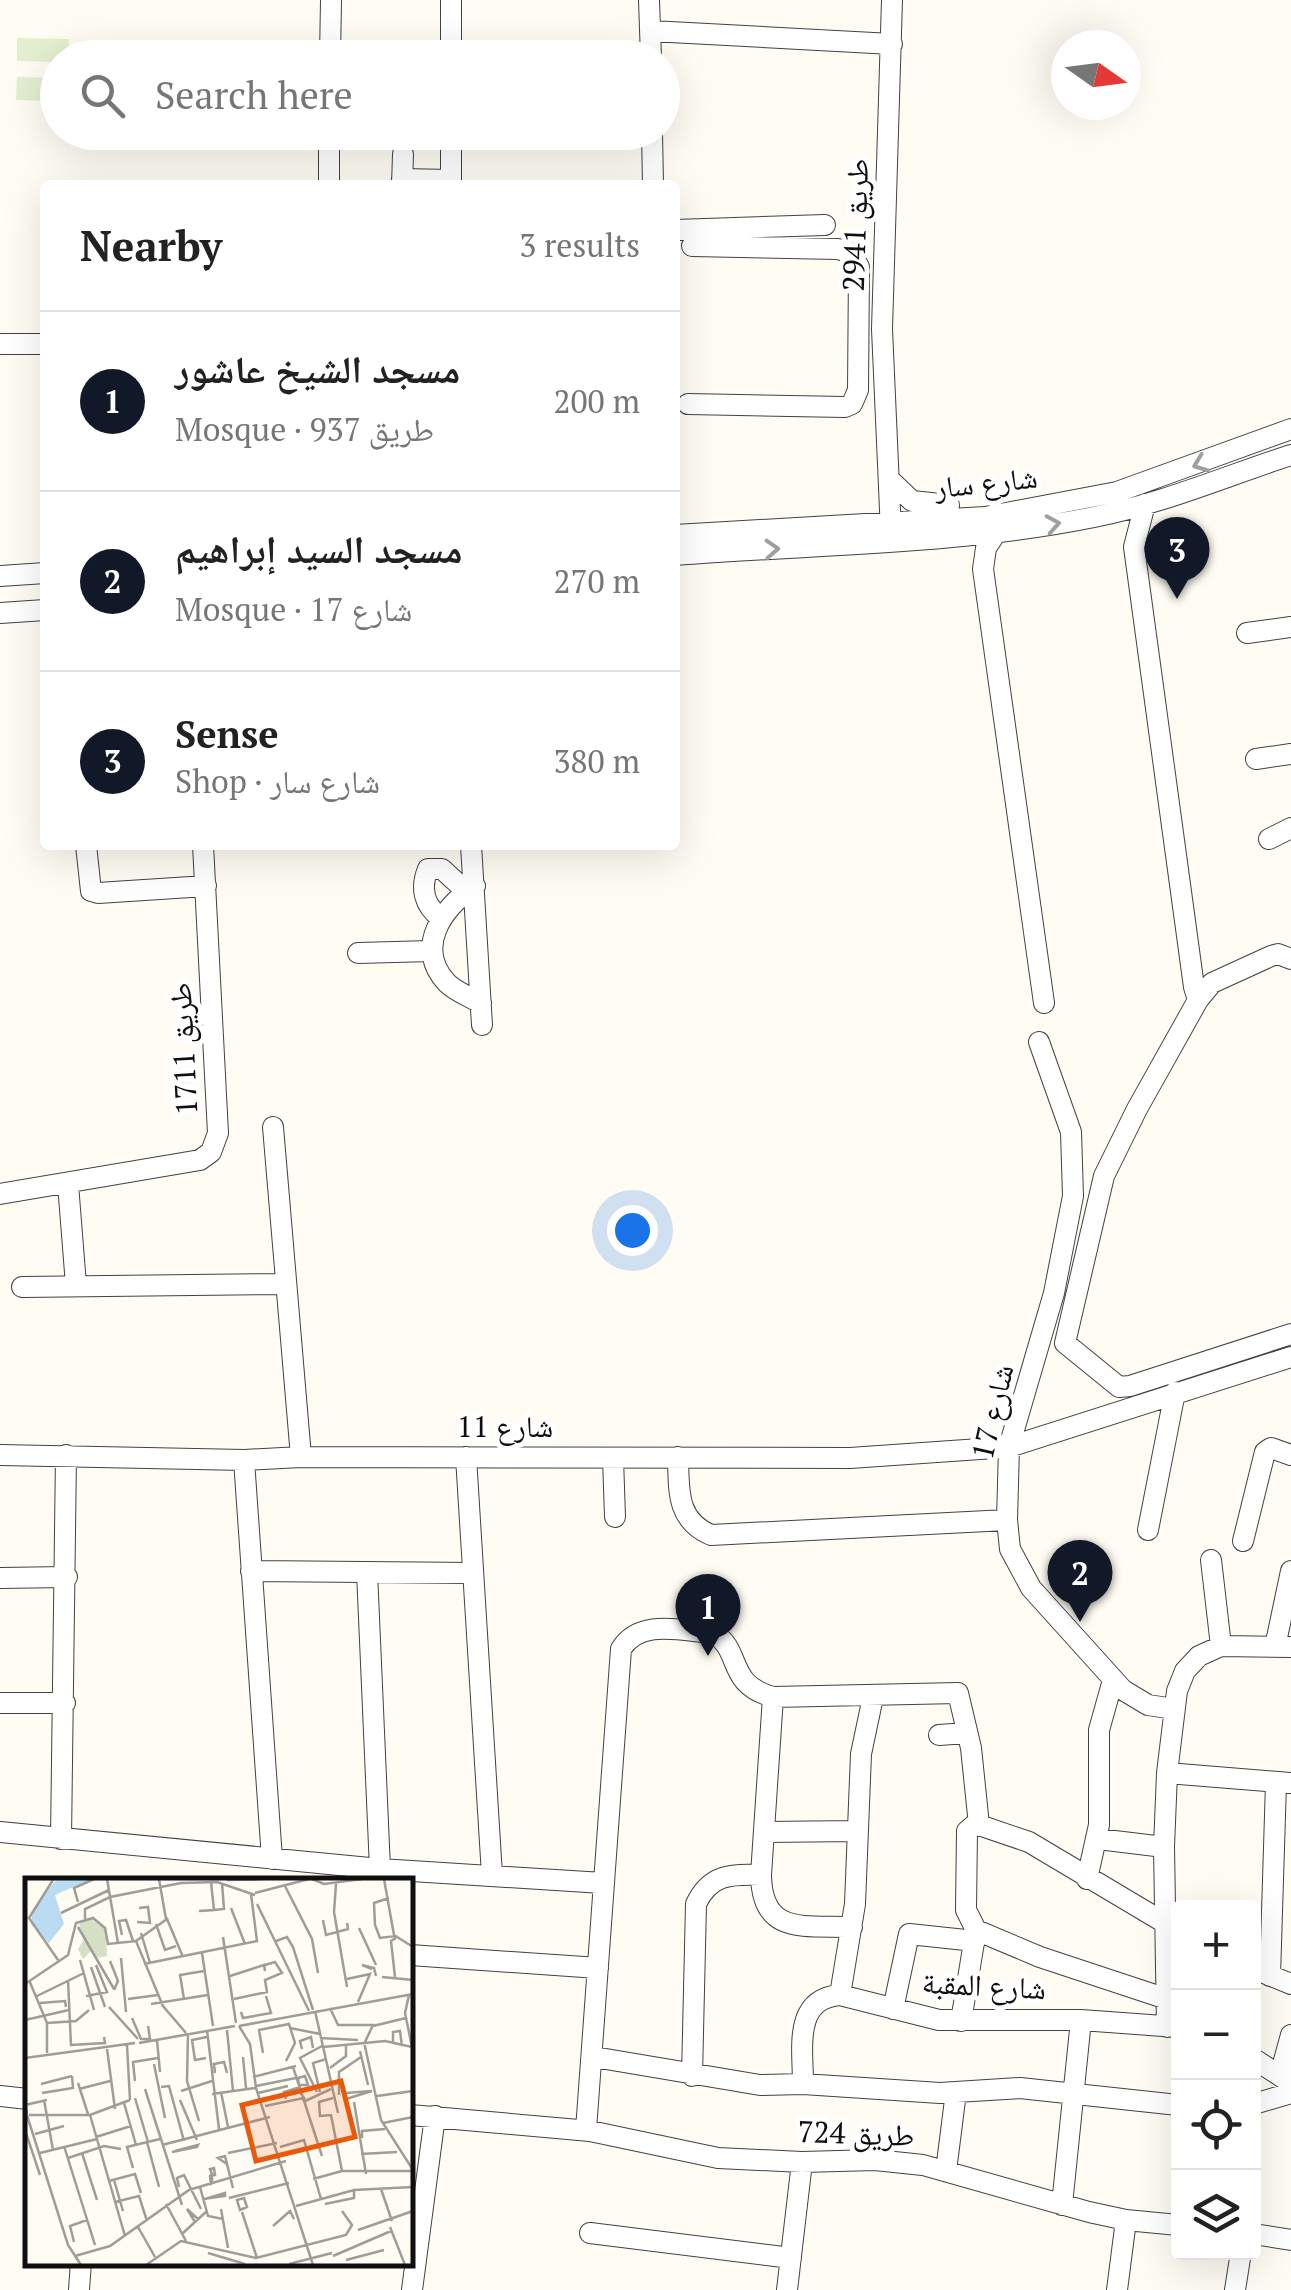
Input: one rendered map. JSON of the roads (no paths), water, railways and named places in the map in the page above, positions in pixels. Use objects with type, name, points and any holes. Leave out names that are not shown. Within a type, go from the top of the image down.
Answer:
[{"type":"street","points":[[330,40],[331,0]]},
{"type":"street","points":[[450,40],[451,0]]},
{"type":"street","points":[[649,0],[651,40]]},
{"type":"street","name":"طريق 2941","points":[[884,520],[891,481],[886,452],[882,330],[892,0]]},
{"type":"street","points":[[651,31],[892,44]]},
{"type":"street","points":[[329,150],[329,180]]},
{"type":"street","points":[[451,150],[451,180]]},
{"type":"street","points":[[652,150],[653,180]]},
{"type":"street","points":[[402,180],[403,154]]},
{"type":"street","points":[[680,230],[825,225]]},
{"type":"street","points":[[688,404],[845,407],[852,404],[858,390],[859,267],[851,253],[838,249],[692,246]]},
{"type":"street","points":[[859,328],[882,330]]},
{"type":"street","points":[[0,344],[40,344]]},
{"type":"street","name":"شارع سار","points":[[680,535],[1025,511],[1150,482],[1291,430]]},
{"type":"street","name":"طريق 2941","points":[[885,542],[879,481],[886,452]]},
{"type":"street","name":"شارع سار","points":[[680,555],[957,539],[1096,517],[1291,455]]},
{"type":"street","points":[[1253,467],[1276,472],[1291,468]]},
{"type":"street","points":[[891,481],[904,496],[922,504],[1001,506],[1025,511]]},
{"type":"street","points":[[1144,504],[1134,547],[1198,1000]]},
{"type":"street","points":[[1096,517],[1118,526],[1134,547]]},
{"type":"street","points":[[996,533],[986,548],[983,569],[1044,1003]]},
{"type":"street","points":[[957,539],[974,554],[983,569]]},
{"type":"street","points":[[0,576],[40,574]]},
{"type":"street","points":[[0,599],[40,596]]},
{"type":"street","points":[[0,614],[40,610]]},
{"type":"street","points":[[1248,633],[1291,627]]},
{"type":"street","points":[[1256,759],[1291,754]]},
{"type":"street","points":[[1268,838],[1291,828]]},
{"type":"street","points":[[86,850],[91,891],[206,886]]},
{"type":"street","name":"طريق 1711","points":[[0,1194],[200,1160],[212,1152],[216,1143],[203,850]]},
{"type":"street","points":[[471,850],[482,1026]]},
{"type":"street","points":[[442,918],[432,912],[425,898],[428,869],[442,869],[471,889]]},
{"type":"street","points":[[471,889],[442,918],[432,938],[431,951],[446,982],[482,1003]]},
{"type":"street","points":[[358,953],[431,951]]},
{"type":"street","points":[[1291,959],[1278,954],[1270,956],[1212,983],[1198,1000],[1136,1109],[1104,1176],[1065,1342],[1119,1387],[1291,1334]]},
{"type":"street","name":"شارع 17","points":[[1040,1042],[1071,1132],[1072,1196],[1054,1293],[1009,1447],[1010,1549],[1022,1576],[1113,1680],[1138,1701],[1174,1709]]},
{"type":"street","points":[[273,1127],[300,1457]]},
{"type":"street","points":[[68,1184],[76,1285]]},
{"type":"street","points":[[22,1287],[286,1284]]},
{"type":"street","name":"شارع 11","points":[[0,1455],[244,1460],[890,1457],[1009,1447],[1291,1357]]},
{"type":"street","points":[[1148,1530],[1175,1392]]},
{"type":"street","points":[[1243,1541],[1264,1452],[1271,1448],[1291,1455]]},
{"type":"street","points":[[61,1839],[66,1455]]},
{"type":"street","points":[[466,1457],[492,1874]]},
{"type":"street","points":[[678,1457],[682,1510],[689,1521],[712,1535],[1007,1520]]},
{"type":"street","points":[[613,1458],[615,1517]]},
{"type":"street","points":[[244,1460],[272,1859]]},
{"type":"street","points":[[1211,1560],[1221,1646]]},
{"type":"street","points":[[251,1571],[472,1573]]},
{"type":"street","points":[[366,1572],[380,1870]]},
{"type":"street","points":[[1171,2018],[1167,1999],[1169,1933],[1164,1847],[1174,1709],[1184,1671],[1199,1656],[1221,1646],[1283,1647],[1291,1572]]},
{"type":"street","points":[[0,1578],[67,1577]]},
{"type":"street","points":[[586,2130],[621,1649],[629,1636],[642,1630],[713,1633],[723,1639],[739,1676],[748,1686],[773,1698],[950,1691],[960,1696],[979,1825]]},
{"type":"street","points":[[1087,1879],[1098,1839],[1100,1730],[1113,1680]]},
{"type":"street","points":[[803,2084],[805,2021],[811,2006],[824,1996],[840,1995],[857,1885],[861,1754],[873,1697]]},
{"type":"street","points":[[773,1698],[761,1875],[764,1905],[780,1921],[852,1927]]},
{"type":"street","points":[[0,1702],[65,1703]]},
{"type":"street","points":[[939,1735],[966,1733]]},
{"type":"street","points":[[1167,1773],[1284,1783],[1262,1973],[1291,1984]]},
{"type":"street","points":[[961,2021],[976,1936],[966,1910],[970,1827],[979,1825],[1029,1842],[1169,1933]]},
{"type":"street","points":[[764,1832],[858,1831]]},
{"type":"street","points":[[0,1832],[380,1870],[603,1883]]},
{"type":"street","points":[[1098,1839],[1164,1847]]},
{"type":"street","points":[[692,2076],[696,1904],[714,1880],[729,1874],[761,1875]]},
{"type":"street","points":[[893,2009],[909,1934],[976,1936],[1167,1999]]},
{"type":"street","points":[[412,1956],[598,1968]]},
{"type":"street","name":"شارع المقبة","points":[[840,1995],[926,2018],[1081,2020],[1171,2027]]},
{"type":"street","points":[[1062,2205],[1070,2095],[1081,2020]]},
{"type":"street","points":[[1261,2064],[1285,2079],[1291,2035]]},
{"type":"street","points":[[594,2056],[760,2086],[803,2084],[956,2092],[1020,2088],[1171,2104]]},
{"type":"street","points":[[946,2170],[956,2092]]},
{"type":"street","points":[[1261,2102],[1291,2093]]},
{"type":"street","points":[[0,2096],[25,2099]]},
{"type":"street","name":"طريق 724","points":[[412,2115],[586,2130],[718,2158],[875,2160],[946,2170],[1062,2205],[1126,2220],[1171,2225]]},
{"type":"street","points":[[412,2290],[435,2116]]},
{"type":"street","points":[[787,2290],[802,2162]]},
{"type":"street","points":[[1117,2290],[1126,2220]]},
{"type":"street","points":[[590,2234],[791,2258]]},
{"type":"street","points":[[1261,2235],[1291,2240]]},
{"type":"street","points":[[1234,2290],[1240,2260]]},
{"type":"street","points":[[79,2290],[81,2265]]},
{"type":"place","name":"Sense","points":[[1177,599]]},
{"type":"place","name":"مسجد السيد إبراهيم","points":[[1080,1622]]},
{"type":"place","name":"مسجد الشيخ عاشور","points":[[708,1656]]}]
